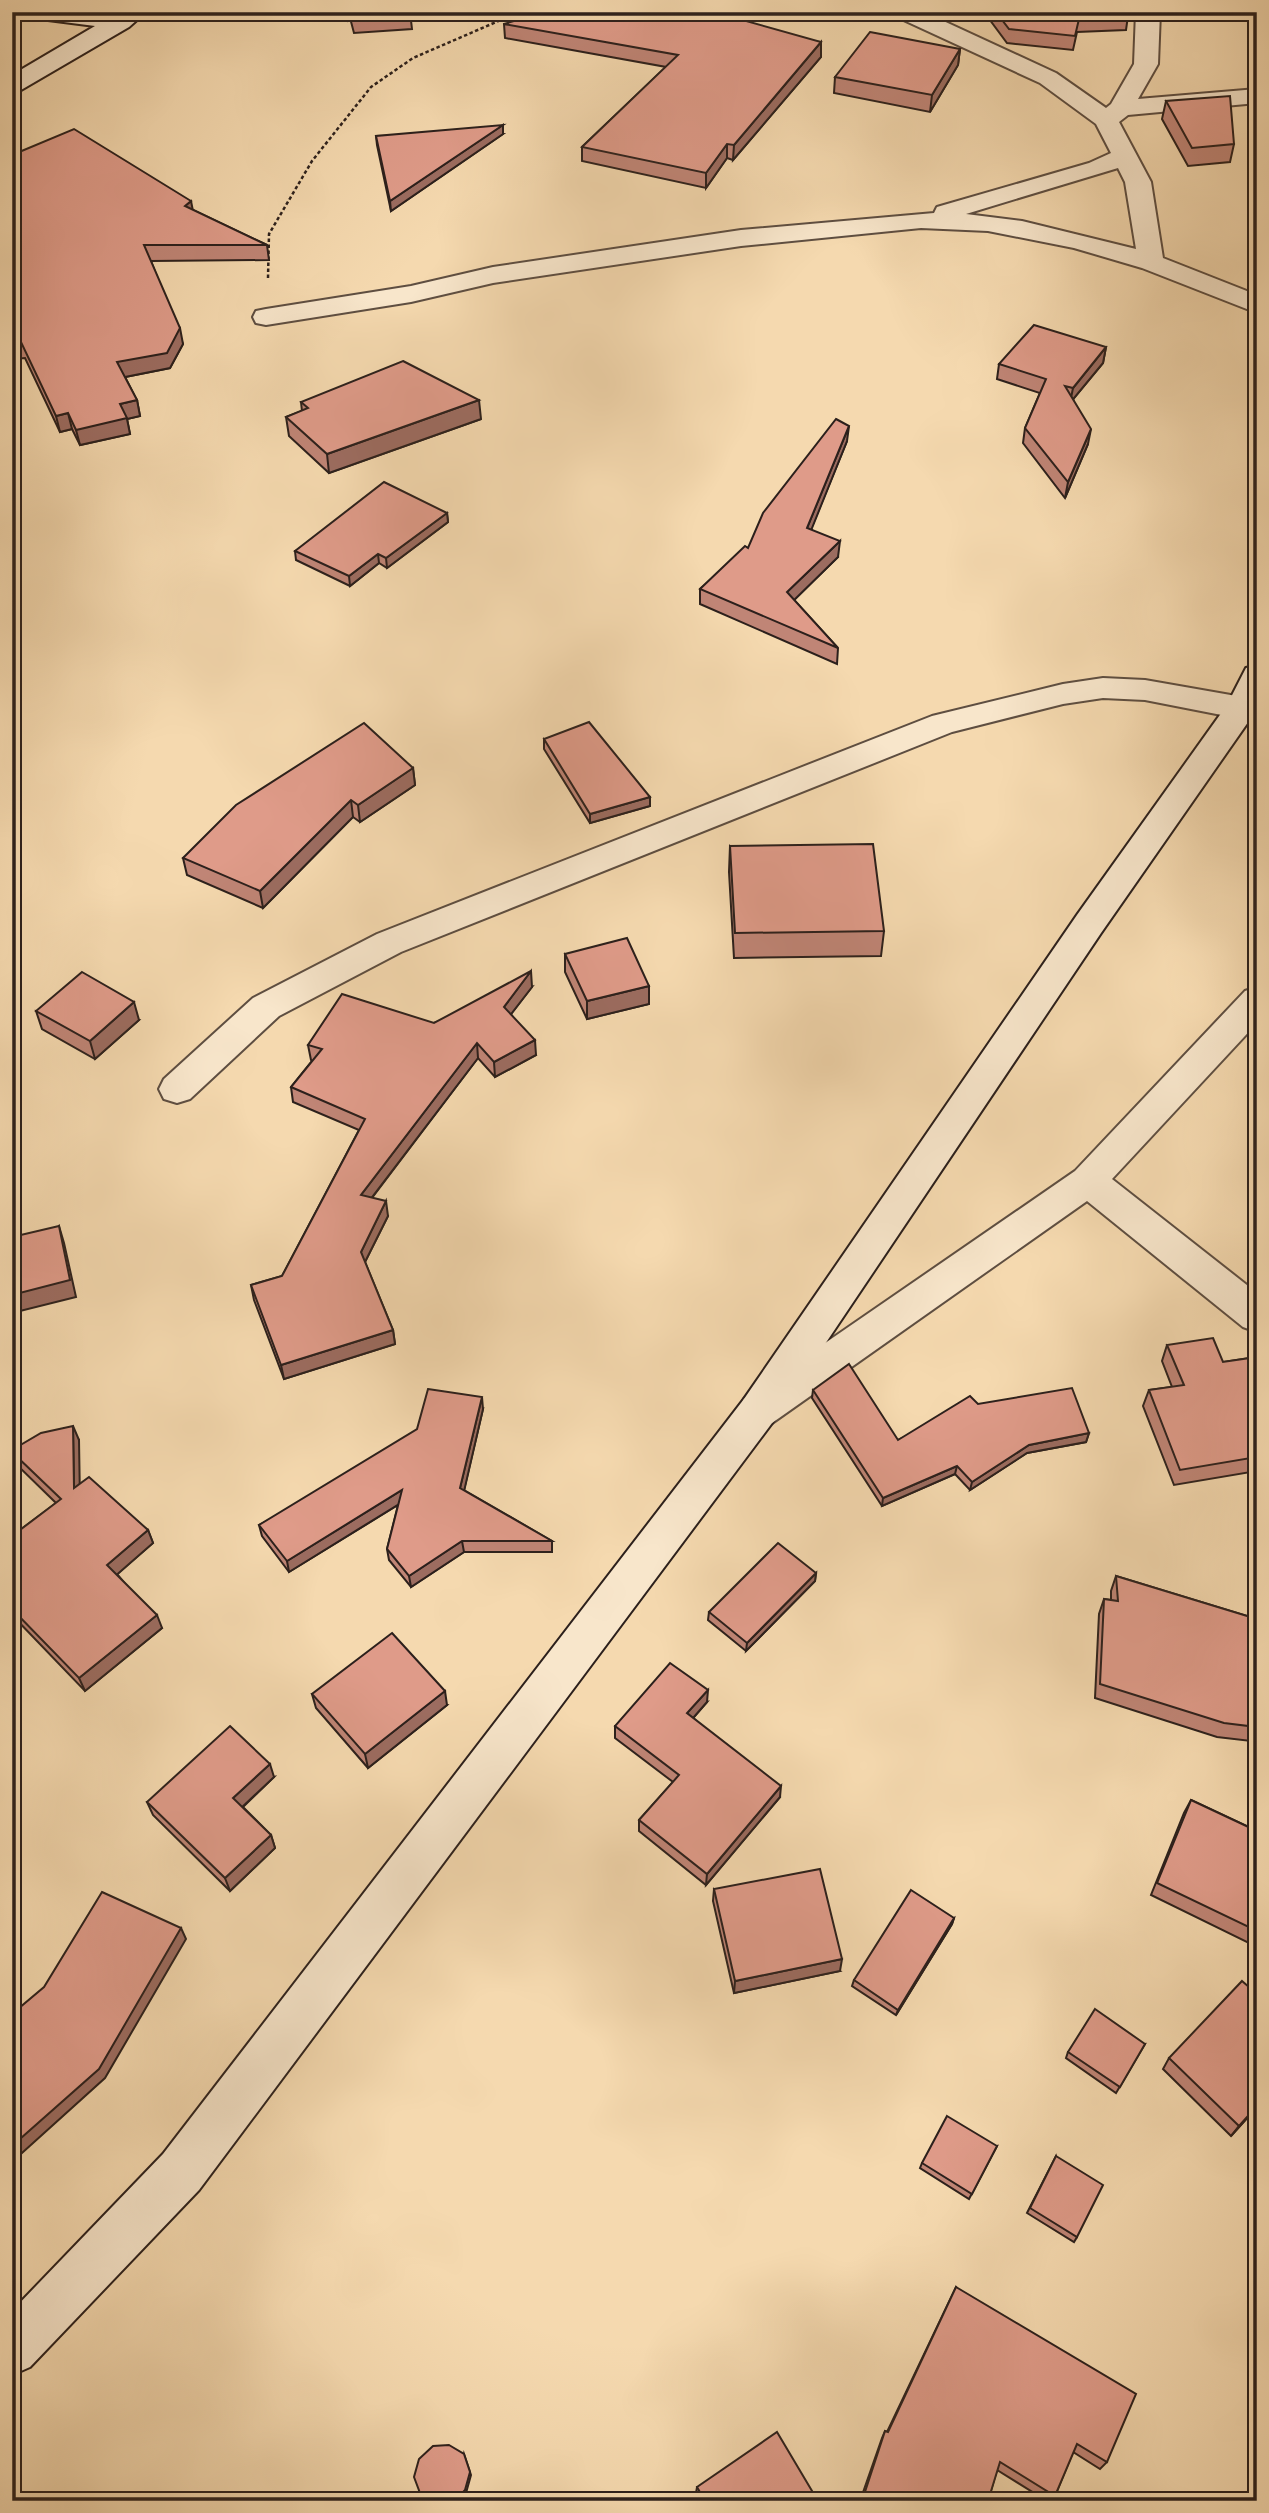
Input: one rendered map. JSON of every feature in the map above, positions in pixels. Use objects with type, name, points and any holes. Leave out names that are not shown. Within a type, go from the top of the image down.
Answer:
[{"type":"street","points":[[40,12],[128,17]]},
{"type":"street","points":[[905,12],[1048,78],[1113,114],[1257,96]]},
{"type":"street","points":[[1148,12],[1146,64],[1113,114],[1125,156],[1138,182],[1151,262]]},
{"type":"street","points":[[12,85],[128,17]]},
{"type":"street","points":[[921,220],[1098,168],[1125,156]]},
{"type":"street","points":[[266,317],[411,295],[493,275],[741,238],[921,220],[988,223],[1079,241],[1151,262],[1257,305]]},
{"type":"street","points":[[177,1089],[266,1007],[389,943],[943,724],[1063,694],[1103,688],[1249,692]]},
{"type":"street","points":[[12,2349],[181,2172],[758,1411],[1249,692]]},
{"type":"street","points":[[758,1411],[1088,1181],[1257,1000]]},
{"type":"street","points":[[1088,1181],[1257,1316]]},
{"type":"path","points":[[266,317],[269,234],[312,161],[371,87],[413,58],[510,16],[527,12]]},
{"type":"building","points":[[351,12],[410,12],[411,16],[352,20]]},
{"type":"building","points":[[545,12],[714,12],[821,42],[734,145],[727,144],[706,173],[582,147],[678,55],[504,24]]},
{"type":"building","points":[[996,12],[1126,12],[1128,16],[1079,19],[1075,36],[1009,29]]},
{"type":"building","points":[[870,32],[960,49],[932,95],[835,77]]},
{"type":"building","points":[[1230,96],[1234,144],[1192,148],[1166,101]]},
{"type":"building","points":[[503,125],[390,201],[376,136]]},
{"type":"building","points":[[74,129],[191,201],[185,206],[267,245],[144,245],[180,328],[167,353],[117,362],[137,400],[120,404],[127,418],[76,430],[68,413],[56,416],[21,342],[12,343],[12,155]]},
{"type":"building","points":[[1034,325],[1106,347],[1073,388],[1065,386],[1091,429],[1068,482],[1025,428],[1046,379],[999,364]]},
{"type":"building","points":[[403,361],[479,400],[327,454],[286,417],[308,408],[301,402]]},
{"type":"building","points":[[836,419],[849,426],[807,528],[840,541],[787,592],[838,648],[700,589],[745,546],[748,548],[763,513]]},
{"type":"building","points":[[384,482],[447,513],[386,558],[378,554],[349,576],[295,551]]},
{"type":"building","points":[[589,722],[650,797],[590,814],[544,739]]},
{"type":"building","points":[[364,723],[413,768],[358,805],[351,800],[260,891],[183,858],[236,805]]},
{"type":"building","points":[[873,844],[884,931],[735,933],[730,846]]},
{"type":"building","points":[[627,938],[649,986],[587,1001],[565,954]]},
{"type":"building","points":[[531,971],[504,1007],[535,1040],[494,1062],[477,1043],[361,1195],[386,1201],[361,1252],[393,1330],[281,1365],[251,1285],[282,1276],[365,1119],[291,1087],[322,1049],[308,1045],[342,994],[434,1023]]},
{"type":"building","points":[[82,972],[134,1002],[90,1041],[36,1011]]},
{"type":"building","points":[[59,1226],[70,1280],[12,1295],[12,1237]]},
{"type":"building","points":[[1213,1338],[1223,1362],[1257,1357],[1257,1457],[1180,1470],[1149,1390],[1184,1385],[1167,1345]]},
{"type":"building","points":[[849,1364],[898,1440],[970,1396],[978,1404],[1072,1388],[1089,1433],[1029,1445],[972,1482],[957,1466],[883,1498],[813,1390]]},
{"type":"building","points":[[428,1389],[482,1397],[460,1488],[552,1541],[462,1541],[409,1576],[387,1549],[402,1490],[287,1561],[259,1525],[417,1429]]},
{"type":"building","points":[[73,1426],[74,1488],[89,1477],[148,1530],[107,1565],[157,1615],[79,1678],[12,1609],[12,1536],[61,1499],[12,1450],[41,1433]]},
{"type":"building","points":[[778,1543],[816,1573],[747,1643],[709,1612]]},
{"type":"building","points":[[1116,1576],[1257,1619],[1257,1727],[1224,1723],[1100,1684],[1104,1599],[1118,1601]]},
{"type":"building","points":[[392,1633],[445,1691],[365,1754],[312,1694]]},
{"type":"building","points":[[670,1663],[708,1690],[687,1713],[781,1786],[707,1874],[639,1820],[679,1775],[615,1726]]},
{"type":"building","points":[[230,1726],[270,1764],[233,1798],[271,1835],[225,1878],[147,1802]]},
{"type":"building","points":[[1191,1800],[1257,1831],[1257,1931],[1157,1883]]},
{"type":"building","points":[[820,1869],[842,1959],[735,1981],[714,1889]]},
{"type":"building","points":[[911,1890],[954,1918],[898,2010],[854,1980]]},
{"type":"building","points":[[102,1892],[181,1928],[99,2069],[12,2146],[12,2014],[44,1987]]},
{"type":"building","points":[[1242,1981],[1257,1994],[1257,2106],[1239,2126],[1169,2058]]},
{"type":"building","points":[[1095,2009],[1145,2044],[1120,2087],[1068,2052]]},
{"type":"building","points":[[947,2116],[997,2146],[972,2194],[922,2163]]},
{"type":"building","points":[[1056,2156],[1103,2185],[1077,2237],[1030,2208]]},
{"type":"building","points":[[956,2287],[1136,2394],[1107,2462],[1077,2444],[1055,2496],[1000,2462],[988,2501],[862,2501],[885,2431],[888,2432]]},
{"type":"building","points":[[777,2432],[818,2501],[705,2501],[697,2487]]},
{"type":"building","points":[[449,2445],[464,2454],[470,2472],[465,2490],[455,2501],[423,2501],[414,2477],[419,2459],[433,2446]]}]
